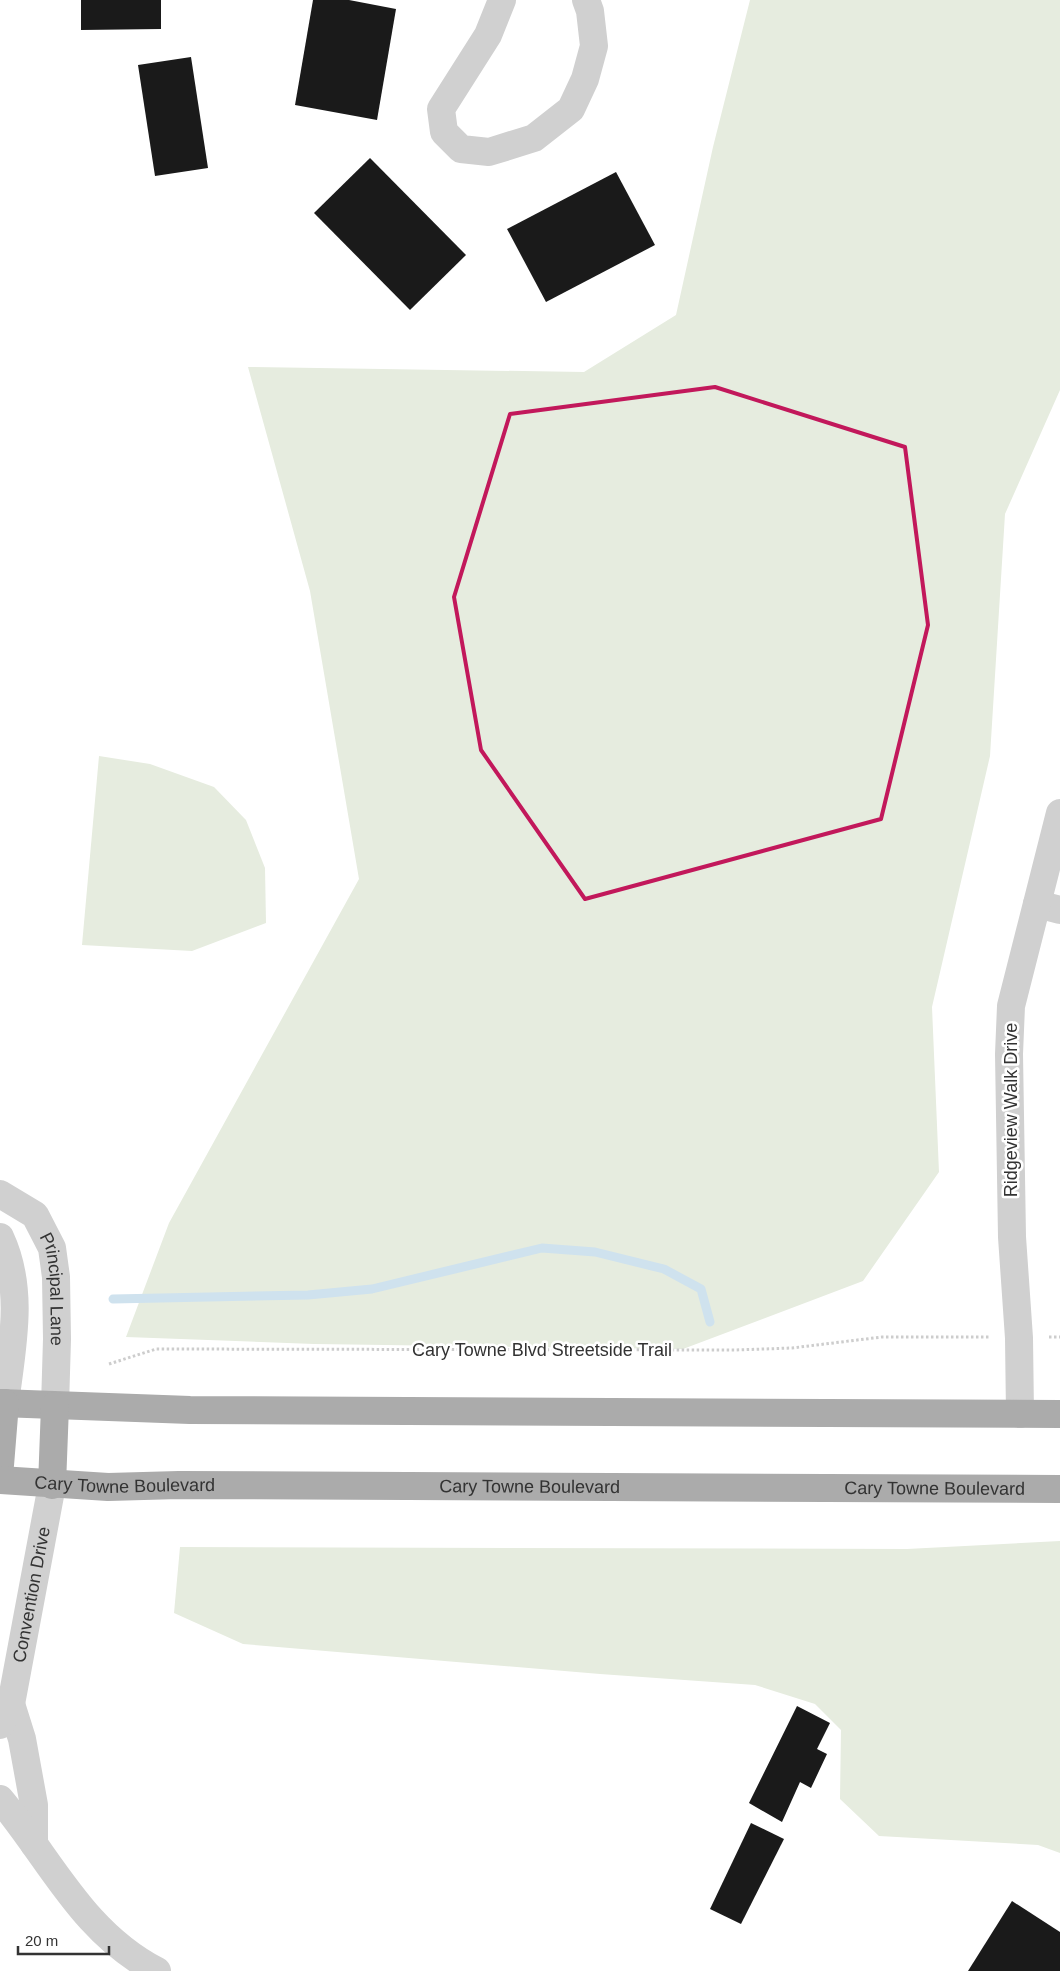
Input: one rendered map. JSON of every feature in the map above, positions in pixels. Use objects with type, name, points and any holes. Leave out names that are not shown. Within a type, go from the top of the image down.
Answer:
[{"type":"main road","points":[[0,1465],[3,1403],[190,1410],[1060,1414]]},
{"type":"main road","points":[[52,1485],[55,1406]]},
{"type":"main road","name":"Cary Towne Boulevard","points":[[0,1480],[52,1485],[108,1487],[179,1485],[1060,1489]]},
{"type":"street","points":[[502,0],[488,35],[441,109],[444,132],[461,148],[489,152],[534,138],[571,110],[585,79],[594,46],[590,10],[586,0]]},
{"type":"street","name":"Ridgeview Walk Drive","points":[[1020,1414],[1019,1338],[1012,1236],[1009,1054],[1011,1006],[1049,907],[1060,813]]},
{"type":"street","name":"Principal Lane","points":[[0,1197],[35,1215],[52,1248],[56,1277],[55,1406]]},
{"type":"street","name":"Principal Lane","points":[[0,1236],[9,1260],[16,1306],[3,1403]]},
{"type":"street","name":"Convention Drive","points":[[34,1844],[34,1805],[22,1739],[6,1714],[52,1485]]},
{"type":"street","points":[[0,1799],[18,1821],[71,1898],[123,1950],[157,1971]]},
{"type":"path","name":"Cary Towne Blvd Streetside Trail","points":[[109,1364],[156,1349],[734,1350],[792,1348],[882,1337],[977,1336]]},
{"type":"highlighted area","points":[[715,387],[905,447],[928,625],[881,819],[585,899],[481,750],[454,597],[510,414]]},
{"type":"shaded area","points":[[750,0],[1060,0],[1060,390],[1005,514],[990,756],[932,1007],[939,1172],[863,1281],[683,1349],[314,1344],[126,1337],[169,1223],[359,879],[310,591],[248,367],[584,372],[676,315],[713,147]]},
{"type":"shaded area","points":[[99,756],[150,764],[214,787],[246,820],[265,868],[266,923],[192,951],[82,945]]},
{"type":"shaded area","points":[[1060,1541],[1060,1853],[1038,1845],[879,1836],[840,1799],[841,1730],[815,1704],[755,1685],[243,1644],[174,1613],[180,1547],[907,1549]]},
{"type":"building","points":[[81,0],[161,0],[161,29],[81,30]]},
{"type":"building","points":[[313,0],[349,0],[396,9],[377,120],[295,105]]},
{"type":"building","points":[[191,57],[208,168],[155,176],[138,65]]},
{"type":"building","points":[[370,158],[466,255],[410,310],[314,213]]},
{"type":"building","points":[[616,172],[655,245],[546,302],[507,229]]},
{"type":"building","points":[[797,1706],[830,1723],[817,1749],[827,1754],[811,1788],[800,1782],[782,1822],[749,1803]]},
{"type":"building","points":[[751,1823],[784,1839],[741,1924],[710,1909]]},
{"type":"building","points":[[1012,1901],[1060,1932],[1060,1971],[968,1971]]},
{"type":"waterway","points":[[113,1299],[308,1295],[372,1289],[542,1248],[595,1252],[664,1269],[701,1289],[710,1322]]}]
